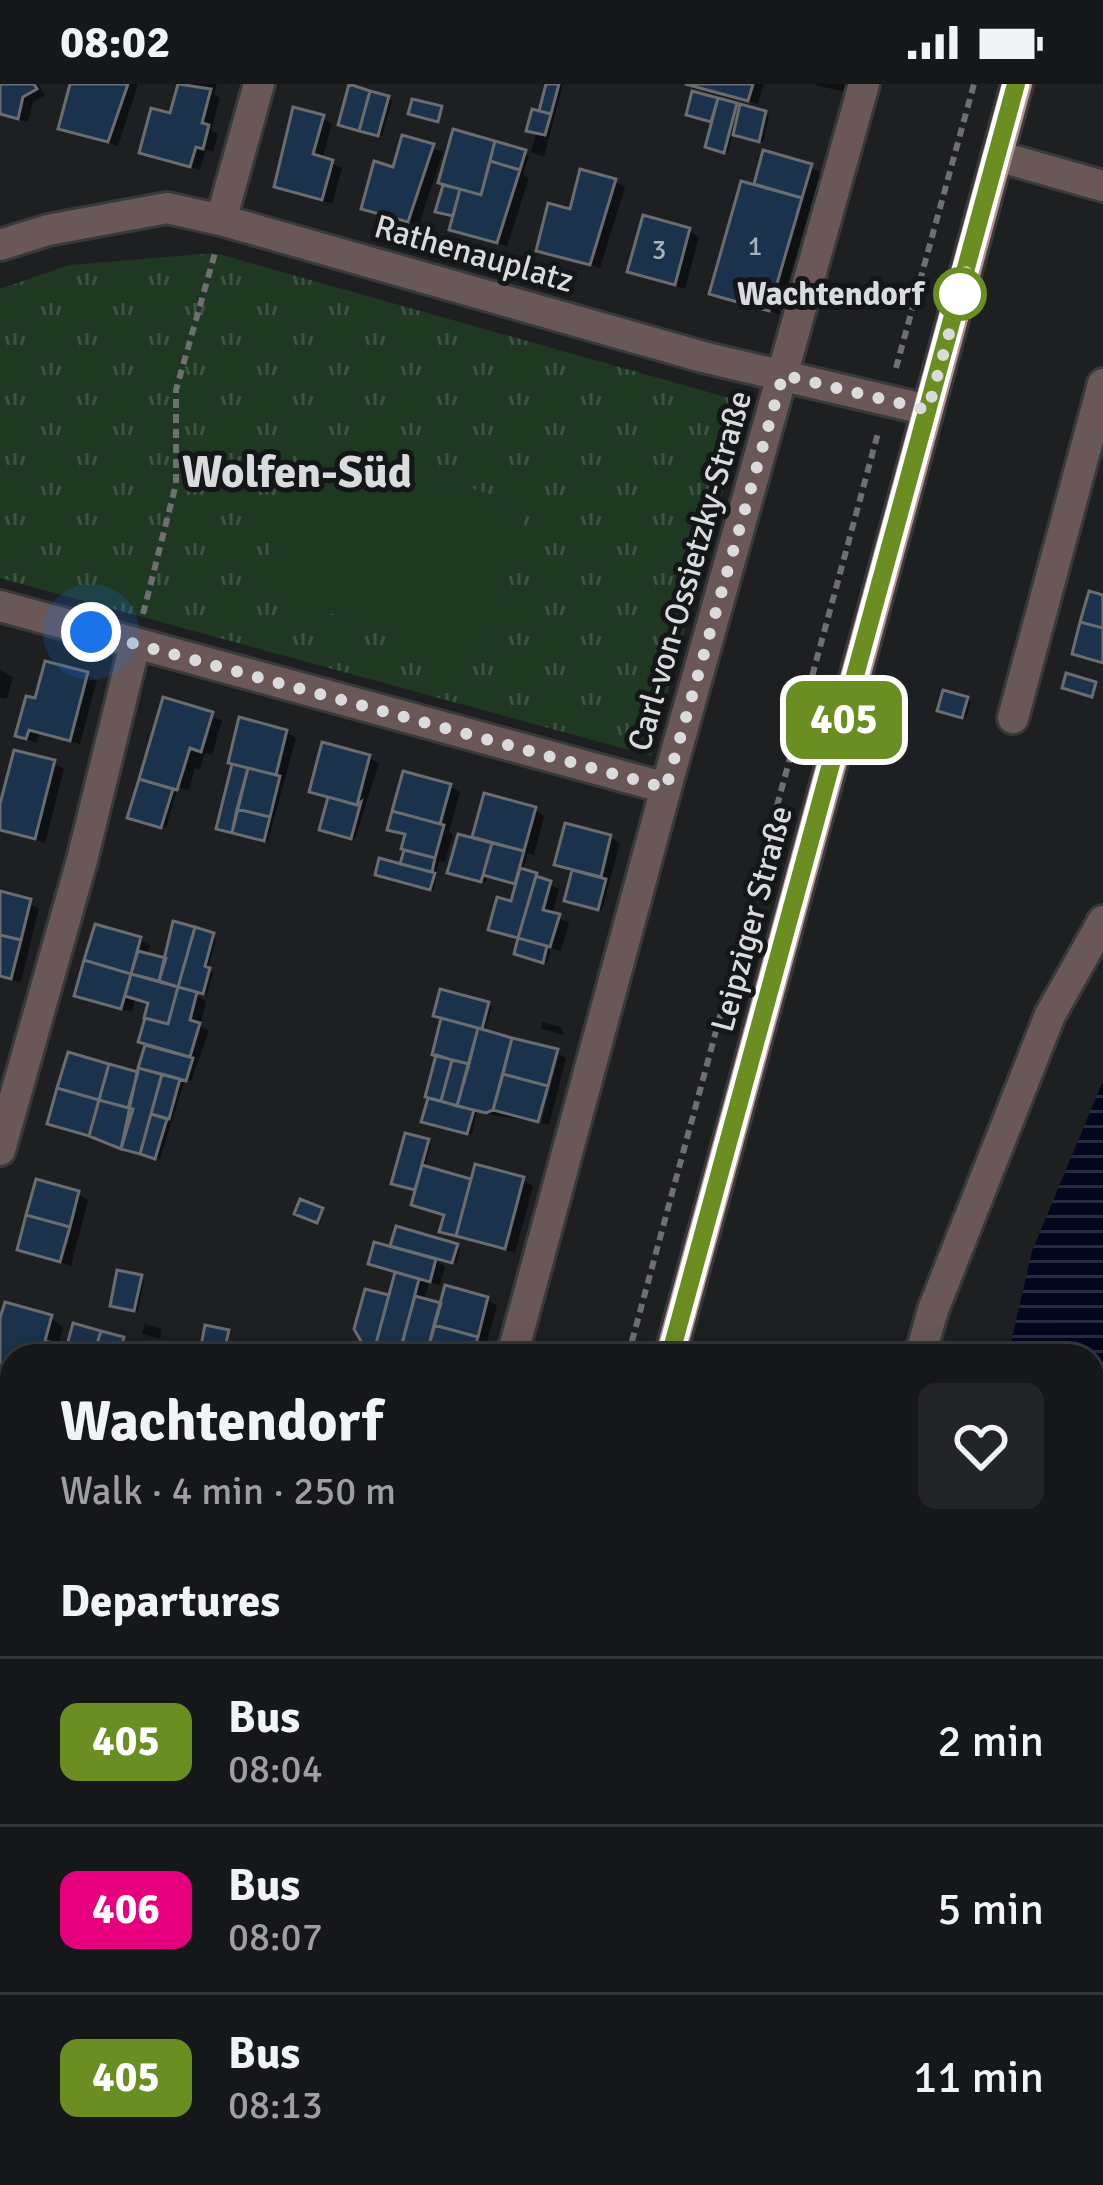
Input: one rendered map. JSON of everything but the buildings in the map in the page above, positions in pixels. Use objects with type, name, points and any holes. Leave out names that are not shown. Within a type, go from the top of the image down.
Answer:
[{"type":"main road","name":"Leipziger Straße","points":[[673,1344],[1016,84]]},
{"type":"street","points":[[221,220],[259,84]]},
{"type":"street","name":"Carl-von-Ossietzky-Straße","points":[[515,1344],[864,84]]},
{"type":"street","points":[[997,156],[1103,186]]},
{"type":"street","name":"Rathenauplatz","points":[[0,245],[48,230],[167,208],[703,357],[928,410]]},
{"type":"street","points":[[1013,718],[1103,384]]},
{"type":"street","points":[[0,606],[666,788]]},
{"type":"street","points":[[0,1150],[82,860],[135,644]]},
{"type":"street","points":[[923,1344],[1050,1015],[1103,920]]},
{"type":"path","points":[[631,1344],[974,84]]},
{"type":"path","points":[[148,597],[176,484],[176,389],[221,220]]},
{"type":"green space","points":[[215,253],[747,403],[651,756],[0,578],[0,289],[69,265]]},
{"type":"green space","points":[[306,439],[527,505],[481,658],[260,592]]},
{"type":"water","points":[[1103,1081],[1103,1344],[1011,1344],[1032,1251]]},
{"type":"bus line","name":"405","points":[[673,1344],[1016,84]]},
{"type":"place","name":"Wachtendorf","points":[[960,294]]},
{"type":"district","name":"Wolfen-Süd","points":[[297,472]]},
{"type":"route","points":[[91,632],[666,788],[783,375],[928,410],[966,272],[960,294]]}]
